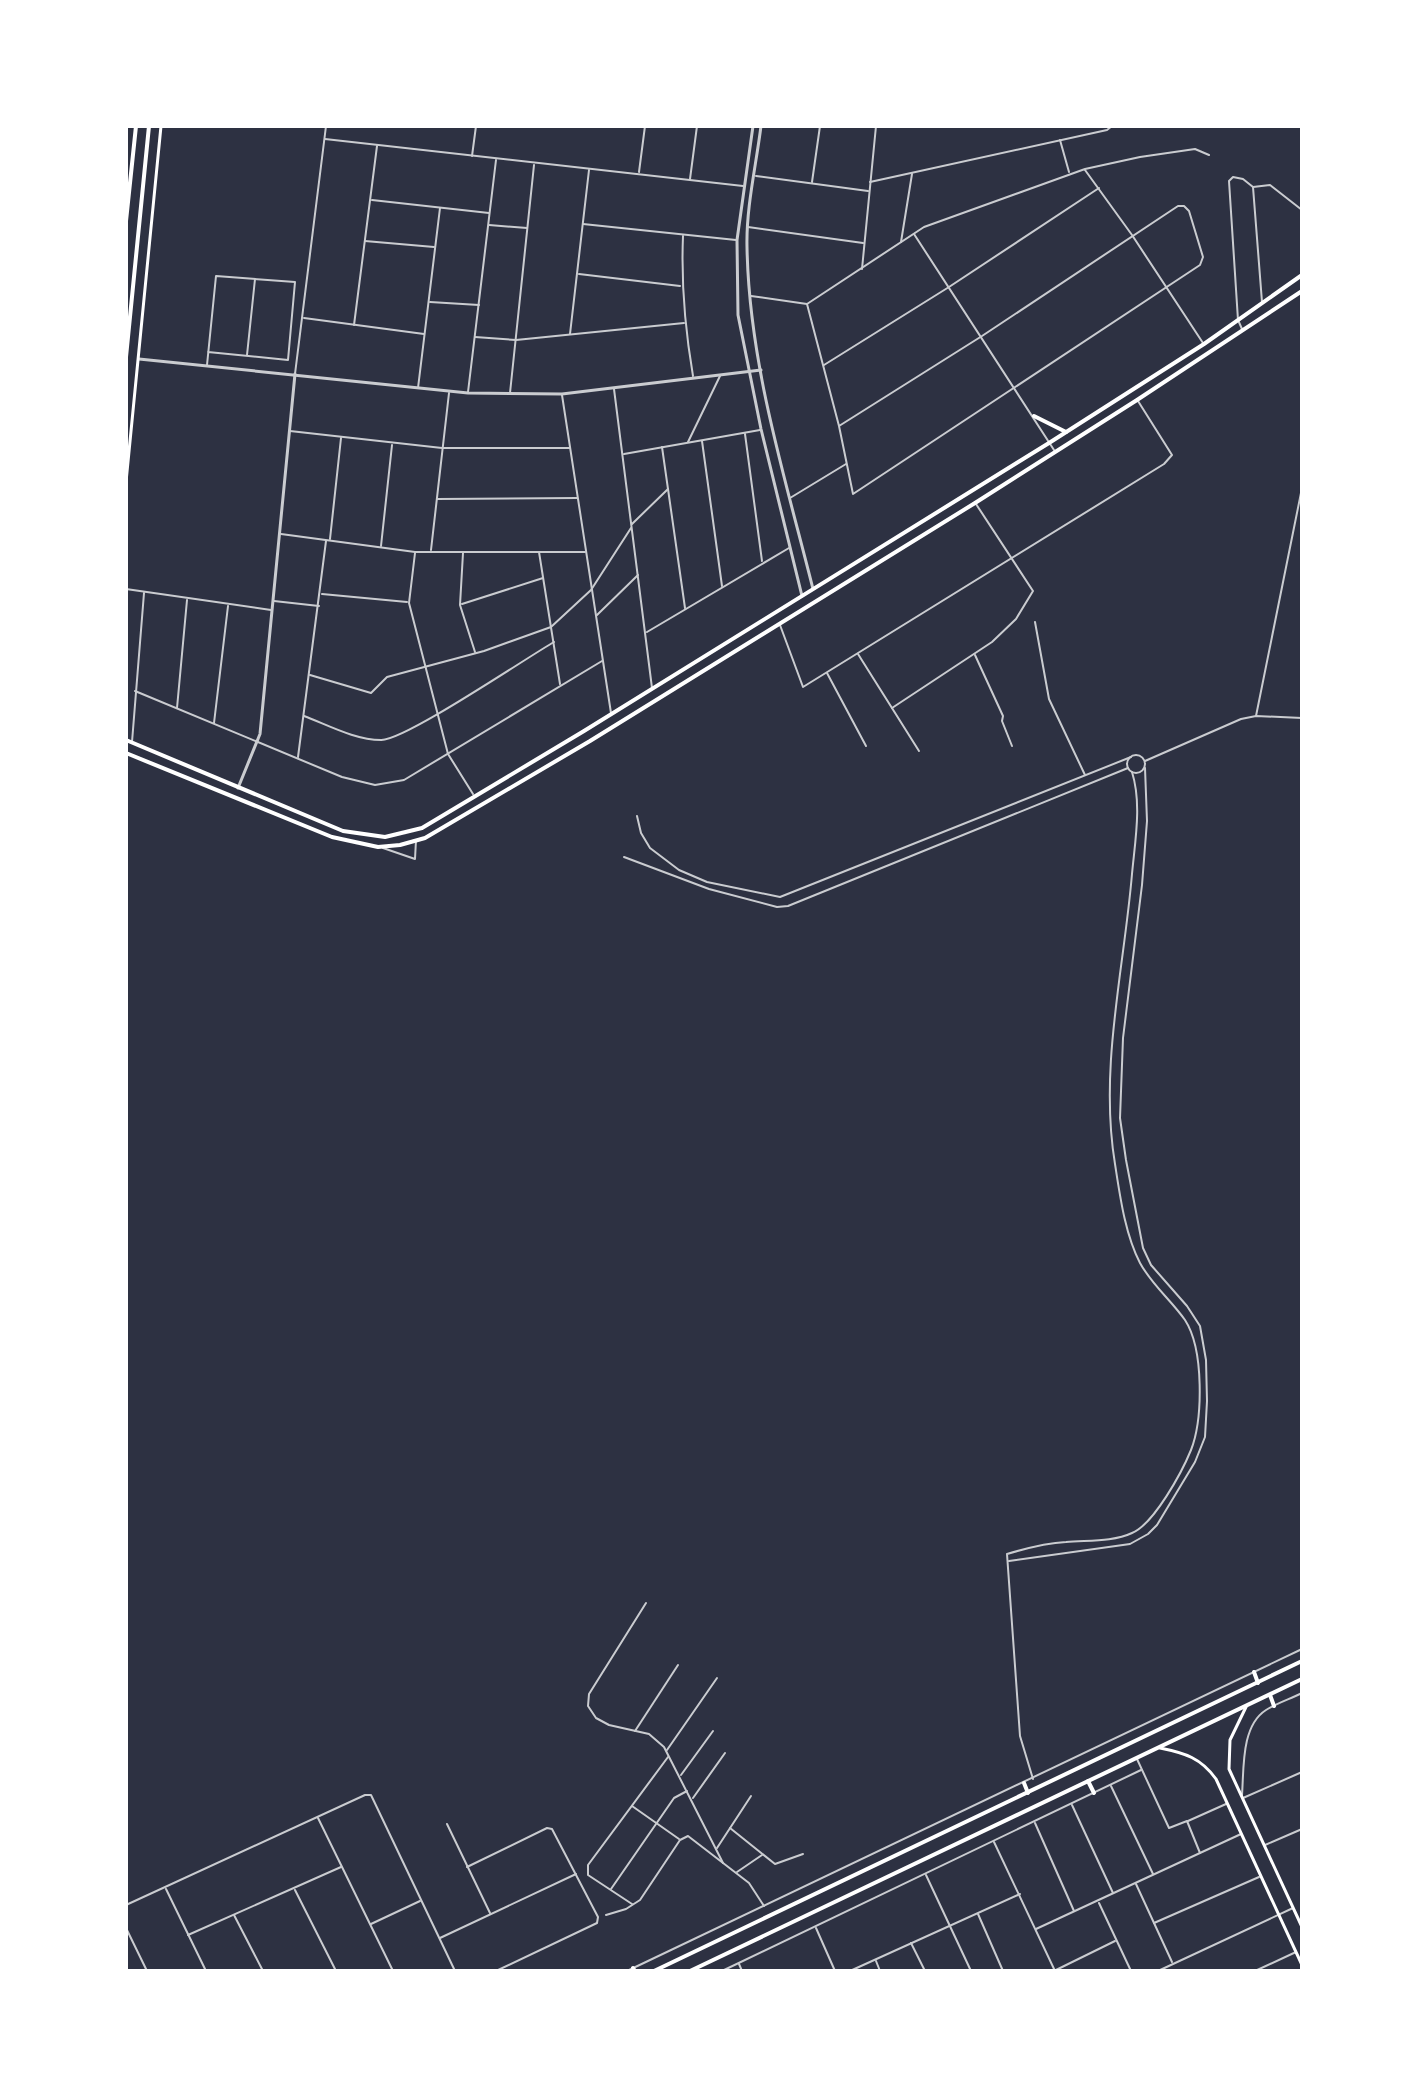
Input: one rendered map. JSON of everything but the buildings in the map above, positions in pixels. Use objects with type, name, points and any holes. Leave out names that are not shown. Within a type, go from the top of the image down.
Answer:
[{"type":"main road","points":[[126,221],[136,126]]},
{"type":"main road","points":[[126,357],[149,126]]},
{"type":"main road","points":[[126,482],[161,126]]},
{"type":"main road","points":[[126,740],[333,828],[379,837],[400,835],[433,824],[1049,443],[1204,344],[1302,275]]},
{"type":"main road","points":[[126,753],[322,834],[356,844],[378,847],[416,840],[440,831],[1055,453],[1302,291]]},
{"type":"main road","points":[[1034,416],[1066,432]]},
{"type":"main road","points":[[584,731],[590,741]]},
{"type":"main road","points":[[126,761],[138,759]]},
{"type":"main road","points":[[654,1971],[1302,1661]]},
{"type":"main road","points":[[1254,1672],[1258,1683]]},
{"type":"main road","points":[[690,1971],[1302,1679]]},
{"type":"main road","points":[[1270,1695],[1274,1706]]},
{"type":"main road","points":[[1247,1707],[1232,1732],[1228,1749],[1229,1769],[1302,1927]]},
{"type":"main road","points":[[1160,1748],[1182,1752],[1199,1760],[1216,1779],[1302,1965]]},
{"type":"main road","points":[[1088,1781],[1094,1793]]},
{"type":"main road","points":[[1024,1783],[1028,1793]]},
{"type":"street","points":[[238,788],[260,734],[288,431],[326,126]]},
{"type":"street","points":[[472,156],[476,126]]},
{"type":"street","points":[[639,175],[645,126]]},
{"type":"street","points":[[690,180],[697,126]]},
{"type":"street","points":[[753,126],[737,240],[738,315],[761,429],[802,596]]},
{"type":"street","points":[[761,126],[748,227],[750,314],[813,589]]},
{"type":"street","points":[[812,183],[820,126]]},
{"type":"street","points":[[862,270],[876,126]]},
{"type":"street","points":[[870,182],[1107,130],[1112,126]]},
{"type":"street","points":[[325,139],[745,186]]},
{"type":"street","points":[[1060,140],[1069,173]]},
{"type":"street","points":[[354,325],[377,145]]},
{"type":"street","points":[[749,296],[807,304],[924,227],[1069,173],[1140,157],[1195,149],[1209,155]]},
{"type":"street","points":[[468,393],[496,158]]},
{"type":"street","points":[[510,394],[535,163]]},
{"type":"street","points":[[570,334],[590,169]]},
{"type":"street","points":[[1085,169],[1204,344]]},
{"type":"street","points":[[901,242],[912,173]]},
{"type":"street","points":[[755,176],[869,191]]},
{"type":"street","points":[[1242,331],[1238,320],[1229,181],[1238,176],[1253,187],[1270,185],[1302,210]]},
{"type":"street","points":[[1253,187],[1262,303]]},
{"type":"street","points":[[823,366],[1099,188]]},
{"type":"street","points":[[370,200],[490,213]]},
{"type":"street","points":[[807,304],[853,494],[1166,286],[1202,261],[1203,257],[1189,211],[1184,206],[1178,206],[839,426]]},
{"type":"street","points":[[418,389],[440,208]]},
{"type":"street","points":[[583,224],[737,240]]},
{"type":"street","points":[[488,225],[528,229]]},
{"type":"street","points":[[748,227],[864,243]]},
{"type":"street","points":[[914,233],[1055,453]]},
{"type":"street","points":[[683,235],[681,286],[693,379]]},
{"type":"street","points":[[365,241],[435,247]]},
{"type":"street","points":[[577,274],[681,286]]},
{"type":"street","points":[[207,367],[208,352],[216,276],[295,282],[288,360],[208,352]]},
{"type":"street","points":[[247,356],[255,279]]},
{"type":"street","points":[[429,302],[479,305]]},
{"type":"street","points":[[303,318],[425,334]]},
{"type":"street","points":[[475,337],[516,340],[684,323]]},
{"type":"street","points":[[139,359],[449,393],[562,394],[761,370]]},
{"type":"street","points":[[687,443],[721,376]]},
{"type":"street","points":[[614,388],[652,689]]},
{"type":"street","points":[[431,552],[449,393]]},
{"type":"street","points":[[562,394],[611,714]]},
{"type":"street","points":[[779,624],[803,687],[1164,464],[1172,455],[1137,400]]},
{"type":"street","points":[[622,454],[761,429]]},
{"type":"street","points":[[288,431],[442,448],[570,448]]},
{"type":"street","points":[[745,434],[762,563]]},
{"type":"street","points":[[298,758],[341,437]]},
{"type":"street","points":[[702,441],[722,587]]},
{"type":"street","points":[[381,547],[392,443]]},
{"type":"street","points":[[662,447],[686,609]]},
{"type":"street","points":[[790,498],[847,464]]},
{"type":"street","points":[[310,675],[371,693],[387,677],[475,653],[551,627],[591,590],[631,526],[668,488]]},
{"type":"street","points":[[1256,716],[1302,488]]},
{"type":"street","points":[[437,499],[578,498]]},
{"type":"street","points":[[892,708],[992,642],[1016,619],[1033,591],[975,503]]},
{"type":"street","points":[[280,534],[415,552],[586,552]]},
{"type":"street","points":[[646,632],[790,547]]},
{"type":"street","points":[[415,552],[409,603],[448,754],[474,797]]},
{"type":"street","points":[[539,552],[560,685]]},
{"type":"street","points":[[463,553],[460,605],[475,653]]},
{"type":"street","points":[[596,616],[638,575]]},
{"type":"street","points":[[460,605],[543,578]]},
{"type":"street","points":[[126,589],[272,610]]},
{"type":"street","points":[[132,743],[144,593]]},
{"type":"street","points":[[320,594],[409,603]]},
{"type":"street","points":[[177,708],[188,598]]},
{"type":"street","points":[[273,601],[319,606]]},
{"type":"street","points":[[214,724],[229,604]]},
{"type":"street","points":[[1035,622],[1049,699],[1085,775]]},
{"type":"street","points":[[304,716],[354,735],[384,740],[438,713],[554,642]]},
{"type":"street","points":[[857,653],[919,751]]},
{"type":"street","points":[[975,653],[1003,716],[1012,746]]},
{"type":"street","points":[[135,691],[342,777],[379,785],[404,780],[602,661]]},
{"type":"street","points":[[827,672],[866,746]]},
{"type":"street","points":[[1145,761],[1241,719],[1256,716],[1302,718]]},
{"type":"street","points":[[637,816],[641,833],[650,848],[679,870],[707,882],[775,898],[1131,757],[1139,755],[1145,761],[1148,793],[1146,837],[1119,1093],[1126,1160],[1147,1257],[1196,1318],[1203,1335],[1207,1401],[1203,1444],[1157,1525],[1140,1540],[1120,1546],[1007,1562]]},
{"type":"street","points":[[1128,768],[1131,757]]},
{"type":"street","points":[[1033,1779],[1018,1725],[1007,1554],[1040,1545],[1113,1538],[1135,1532],[1158,1507],[1181,1468],[1197,1427],[1194,1341],[1184,1319],[1149,1278],[1136,1254],[1114,1162],[1110,1075],[1136,835],[1137,801],[1132,772],[1128,768]]},
{"type":"street","points":[[624,857],[709,889],[777,907],[788,906],[1128,768]]},
{"type":"street","points":[[1132,772],[1145,768]]},
{"type":"street","points":[[378,847],[415,859],[416,840]]},
{"type":"street","points":[[1114,1162],[1126,1160]]},
{"type":"street","points":[[1194,1440],[1203,1444]]},
{"type":"street","points":[[646,1603],[589,1694],[588,1706],[596,1718],[609,1725],[649,1734],[667,1751],[723,1863]]},
{"type":"street","points":[[627,1971],[1302,1649]]},
{"type":"street","points":[[634,1732],[678,1665]]},
{"type":"street","points":[[667,1751],[717,1678]]},
{"type":"street","points":[[1302,1693],[1259,1716],[1246,1748],[1242,1798],[1302,1772]]},
{"type":"street","points":[[681,1776],[713,1731]]},
{"type":"street","points":[[692,1799],[725,1753]]},
{"type":"street","points":[[633,1905],[588,1875],[588,1865],[669,1756]]},
{"type":"street","points":[[1136,1758],[1169,1828],[1228,1802]]},
{"type":"street","points":[[722,1971],[1141,1770]]},
{"type":"street","points":[[1110,1785],[1153,1874]]},
{"type":"street","points":[[610,1890],[674,1798],[688,1791]]},
{"type":"street","points":[[126,1905],[365,1795],[371,1795],[455,1971]]},
{"type":"street","points":[[716,1849],[751,1796]]},
{"type":"street","points":[[1072,1803],[1113,1893]]},
{"type":"street","points":[[632,1806],[680,1840]]},
{"type":"street","points":[[318,1818],[393,1971]]},
{"type":"street","points":[[1187,1821],[1200,1853]]},
{"type":"street","points":[[1034,1822],[1074,1911]]},
{"type":"street","points":[[447,1824],[490,1914]]},
{"type":"street","points":[[467,1867],[547,1828],[552,1829],[598,1917],[597,1923],[496,1971]]},
{"type":"street","points":[[730,1828],[775,1864],[803,1854]]},
{"type":"street","points":[[1264,1845],[1302,1829]]},
{"type":"street","points":[[1036,1929],[1243,1833]]},
{"type":"street","points":[[606,1915],[640,1900],[680,1840],[688,1836],[756,1891],[764,1908]]},
{"type":"street","points":[[994,1841],[1055,1971],[1116,1941]]},
{"type":"street","points":[[736,1873],[763,1855]]},
{"type":"street","points":[[188,1935],[342,1867]]},
{"type":"street","points":[[439,1938],[576,1874]]},
{"type":"street","points":[[925,1874],[971,1971]]},
{"type":"street","points":[[1154,1923],[1262,1876]]},
{"type":"street","points":[[1135,1883],[1173,1964]]},
{"type":"street","points":[[165,1887],[206,1971]]},
{"type":"street","points":[[295,1888],[336,1971]]},
{"type":"street","points":[[850,1971],[1020,1894]]},
{"type":"street","points":[[370,1924],[421,1901]]},
{"type":"street","points":[[1099,1901],[1131,1971]]},
{"type":"street","points":[[1158,1971],[1293,1908]]},
{"type":"street","points":[[977,1913],[1003,1971]]},
{"type":"street","points":[[234,1915],[263,1971]]},
{"type":"street","points":[[815,1926],[835,1971]]},
{"type":"street","points":[[126,1928],[147,1971]]},
{"type":"street","points":[[911,1943],[925,1971]]},
{"type":"street","points":[[1255,1971],[1296,1952]]},
{"type":"street","points":[[875,1960],[880,1971]]},
{"type":"street","points":[[739,1963],[742,1971]]}]
